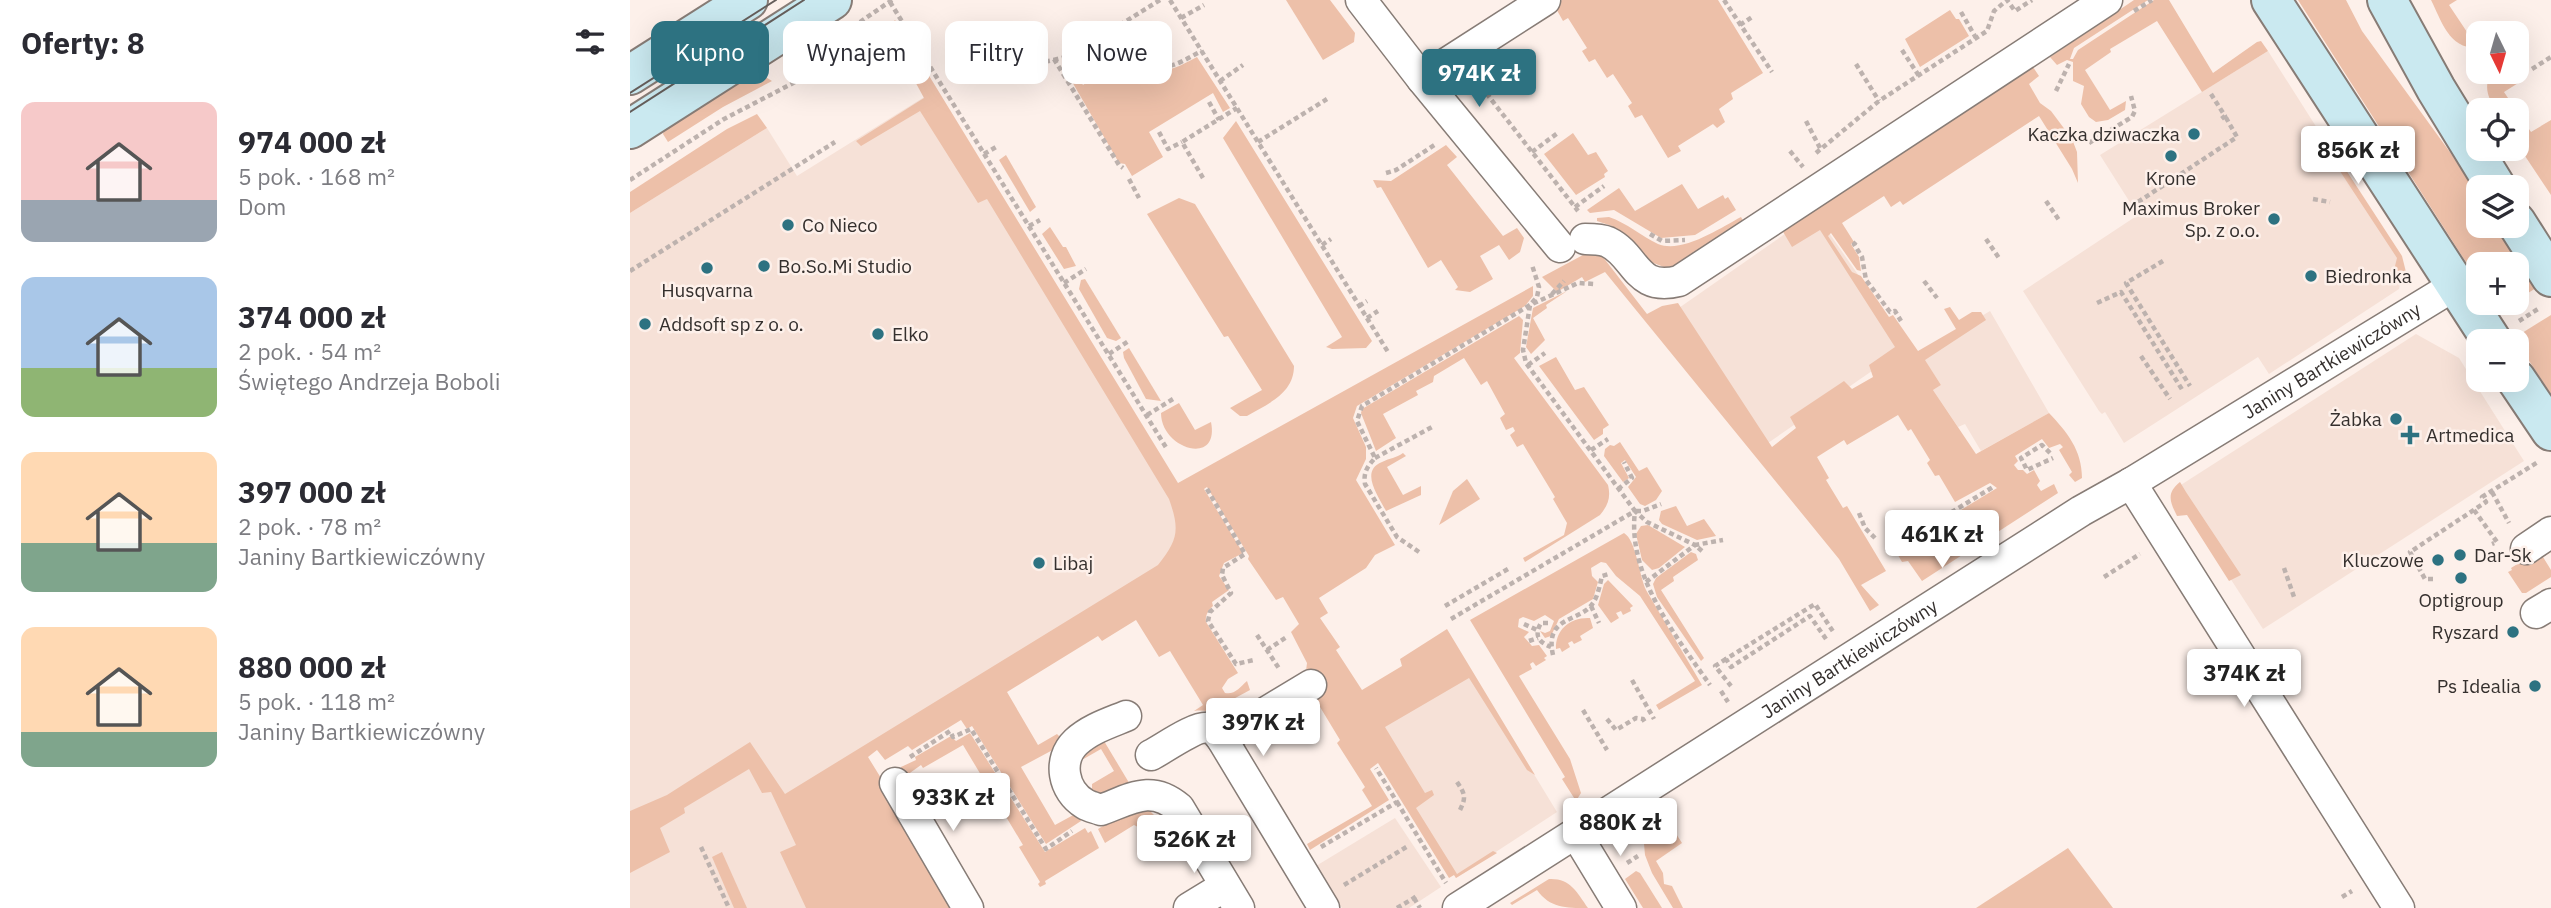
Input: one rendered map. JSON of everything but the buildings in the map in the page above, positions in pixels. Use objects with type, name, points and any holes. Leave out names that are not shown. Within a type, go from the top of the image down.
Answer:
[{"type":"main road","points":[[630,75],[748,0]]},
{"type":"main road","points":[[2271,0],[2485,329]]},
{"type":"main road","points":[[2387,0],[2489,175]]},
{"type":"main road","points":[[630,129],[845,19]]},
{"type":"main road","points":[[2522,392],[2546,446]]},
{"type":"street","points":[[1362,0],[1422,79],[1581,242],[1610,242],[1645,278],[1661,284],[1679,281],[2107,0]]},
{"type":"street","points":[[1422,79],[1545,0]]},
{"type":"street","name":"Janiny Bartkiewiczówny","points":[[1454,899],[1576,834],[2081,511],[2457,284]]},
{"type":"street","points":[[2131,483],[2399,908]]},
{"type":"street","points":[[2515,538],[2551,532]]},
{"type":"street","points":[[1222,739],[1298,681]]},
{"type":"street","points":[[1126,716],[1102,725],[1076,742],[1063,766],[1072,792],[1085,804],[1101,810],[1132,796],[1167,798],[1179,808],[1232,897],[1189,908]]},
{"type":"street","points":[[1151,755],[1202,728],[1214,730],[1324,908]]},
{"type":"street","points":[[895,783],[968,908]]},
{"type":"street","points":[[1576,834],[1621,908]]},
{"type":"path","points":[[1127,21],[1160,0]]},
{"type":"path","points":[[1170,0],[1388,352]]},
{"type":"path","points":[[1724,0],[1772,72]]},
{"type":"path","points":[[1794,175],[1820,148],[1880,101],[1987,31],[1994,11],[2007,0],[2015,11],[2032,0]]},
{"type":"path","points":[[630,180],[724,119],[781,91],[811,71],[845,19],[891,1],[1167,449]]},
{"type":"path","points":[[1181,18],[1204,5]]},
{"type":"path","points":[[1961,12],[1976,38]]},
{"type":"path","points":[[1740,24],[1752,17]]},
{"type":"path","points":[[1902,50],[1919,76]]},
{"type":"path","points":[[1172,66],[1202,51]]},
{"type":"path","points":[[1458,56],[1576,207],[1581,242]]},
{"type":"path","points":[[1048,60],[1062,57]]},
{"type":"path","points":[[2532,69],[2551,57]]},
{"type":"path","points":[[1054,59],[1123,168]]},
{"type":"path","points":[[1856,64],[1880,101]]},
{"type":"path","points":[[1220,81],[1243,65]]},
{"type":"path","points":[[1488,95],[1513,75]]},
{"type":"path","points":[[2137,202],[2237,136],[2211,94]]},
{"type":"path","points":[[2089,143],[2132,117],[2135,111],[2131,96]]},
{"type":"path","points":[[1258,142],[1327,99]]},
{"type":"path","points":[[1209,102],[1219,120]]},
{"type":"path","points":[[1159,132],[1168,149],[1237,108]]},
{"type":"path","points":[[2220,120],[2225,116]]},
{"type":"path","points":[[1806,121],[1820,148]]},
{"type":"path","points":[[1532,152],[1559,132]]},
{"type":"path","points":[[630,271],[835,142]]},
{"type":"path","points":[[1182,142],[1203,178]]},
{"type":"path","points":[[984,154],[996,148]]},
{"type":"path","points":[[1129,179],[1139,198]]},
{"type":"path","points":[[1576,207],[1604,186]]},
{"type":"path","points":[[2313,199],[2330,202]]},
{"type":"path","points":[[2046,201],[2059,220]]},
{"type":"path","points":[[1029,226],[1040,220]]},
{"type":"path","points":[[1640,229],[1662,241],[1689,239]]},
{"type":"path","points":[[1322,245],[1331,239]]},
{"type":"path","points":[[1986,239],[1999,258]]},
{"type":"path","points":[[1856,242],[1854,244],[1862,257],[1866,280],[1890,312],[1895,312],[1901,321]]},
{"type":"path","points":[[2162,261],[2126,283],[2190,386]]},
{"type":"path","points":[[1532,265],[1539,287],[1537,297],[1530,304],[1523,350],[1528,365],[1635,511],[1647,522],[1702,551]]},
{"type":"path","points":[[1064,283],[1086,269]]},
{"type":"path","points":[[1552,295],[1553,290],[1564,281]]},
{"type":"path","points":[[1924,281],[1937,298]]},
{"type":"path","points":[[1375,458],[1357,421],[1362,406],[1530,304],[1578,283],[1595,284]]},
{"type":"path","points":[[2097,303],[2121,292],[2183,391]]},
{"type":"path","points":[[1359,306],[1367,301]]},
{"type":"path","points":[[1367,318],[1378,311]]},
{"type":"path","points":[[1109,354],[1130,340]]},
{"type":"path","points":[[1528,365],[1545,353]]},
{"type":"path","points":[[2141,356],[2169,399]]},
{"type":"path","points":[[1147,415],[1173,399]]},
{"type":"path","points":[[1419,552],[1397,537],[1365,484],[1367,466],[1375,458],[1432,427]]},
{"type":"path","points":[[1591,450],[1608,439]]},
{"type":"path","points":[[2042,444],[2052,456],[2027,470],[2021,458],[2042,444]]},
{"type":"path","points":[[2433,579],[2425,579],[2410,552],[2486,502],[2482,497],[2546,446]]},
{"type":"path","points":[[1618,488],[1632,478],[1624,462]]},
{"type":"path","points":[[1886,552],[1993,487]]},
{"type":"path","points":[[1207,489],[1245,554],[1223,568],[1222,575],[1231,593],[1210,612],[1208,621],[1236,664],[1254,660]]},
{"type":"path","points":[[2474,510],[2494,543],[2515,538],[2491,492]]},
{"type":"path","points":[[1451,619],[1635,511],[1661,504]]},
{"type":"path","points":[[1635,511],[1635,545],[1646,582],[1710,685]]},
{"type":"path","points":[[1858,513],[1865,528],[1875,538]]},
{"type":"path","points":[[1646,582],[1695,545],[1723,540]]},
{"type":"path","points":[[2104,577],[2139,554]]},
{"type":"path","points":[[2284,568],[2294,597]]},
{"type":"path","points":[[1445,606],[1508,569]]},
{"type":"path","points":[[1553,654],[1551,647],[1556,629],[1565,620],[1591,606],[1602,576],[1609,574]]},
{"type":"path","points":[[1731,686],[1715,666],[1815,604],[1838,639]]},
{"type":"path","points":[[1591,606],[1599,623]]},
{"type":"path","points":[[1726,659],[1731,667],[1810,616],[1828,643]]},
{"type":"path","points":[[1548,623],[1541,623],[1537,630],[1538,638],[1541,643],[1551,647]]},
{"type":"path","points":[[1524,624],[1537,630]]},
{"type":"path","points":[[1257,635],[1267,650],[1298,681]]},
{"type":"path","points":[[1267,650],[1287,636]]},
{"type":"path","points":[[1529,641],[1538,638]]},
{"type":"path","points":[[1632,680],[1654,719]]},
{"type":"path","points":[[1583,710],[1607,750]]},
{"type":"path","points":[[1606,719],[1616,730],[1636,718],[1643,719],[1646,724]]},
{"type":"path","points":[[895,783],[895,775],[903,762],[950,731],[953,737],[971,729],[1046,849],[1101,810]]},
{"type":"path","points":[[1376,768],[1454,899]]},
{"type":"path","points":[[1457,782],[1466,799],[1460,812]]},
{"type":"path","points":[[1296,862],[1397,802]]},
{"type":"path","points":[[1344,886],[1408,846]]},
{"type":"path","points":[[701,847],[729,908]]},
{"type":"path","points":[[2342,897],[2354,890]]},
{"type":"path","points":[[1397,908],[1412,896],[1420,908]]},
{"type":"shaded area","points":[[1286,0],[1330,0],[1355,33],[1354,42],[1323,60]]},
{"type":"shaded area","points":[[1562,0],[1718,0],[1763,73],[1731,93],[1733,99],[1719,109],[1725,122],[1717,128],[1713,124],[1678,146],[1681,151],[1668,158],[1642,115],[1635,118],[1628,106],[1632,103],[1613,74],[1607,78],[1595,59],[1589,62],[1582,51],[1587,48],[1568,18],[1563,21],[1554,5]]},
{"type":"shaded area","points":[[2134,0],[2148,0],[2074,48],[2070,59],[2073,59],[2078,50],[2154,0],[2169,0],[2213,73],[2257,42],[2261,41],[2268,51],[2202,92],[2157,21],[2110,49],[2111,52],[2085,70],[2110,110],[2126,101],[2125,110],[2108,120],[2096,122],[2089,117],[2081,104],[2084,86],[2073,81],[2073,62],[2067,60],[2057,65],[2050,57]]},
{"type":"shaded area","points":[[2298,0],[2346,0],[2362,31],[2466,177],[2466,238],[2505,238],[2513,252],[2466,252],[2466,262]]},
{"type":"shaded area","points":[[2431,0],[2457,0],[2449,5],[2466,30],[2466,46],[2453,39]]},
{"type":"shaded area","points":[[1950,10],[1969,36],[1920,67],[1905,39]]},
{"type":"shaded area","points":[[2268,51],[2404,265],[2399,289],[2269,374],[2258,357],[2124,443],[2105,412],[2102,414],[2099,411],[2023,291],[2138,215],[2100,155]]},
{"type":"shaded area","points":[[1197,57],[1230,108],[1223,112],[1213,93],[1149,132],[1163,157],[1132,176],[1125,164],[1119,163],[1073,84],[1172,84],[1172,69]]},
{"type":"shaded area","points":[[2033,67],[2039,76],[2029,84],[2040,103],[2051,111],[2072,139],[2077,152],[2078,183],[2039,116],[1903,205],[1900,201],[1891,207],[1884,196],[1842,223],[1854,242],[1851,244],[1859,257],[1861,271],[1857,270],[1831,233],[1828,236],[1852,272],[1861,276],[1889,317],[1893,315],[1918,351],[1956,329],[1944,309],[1950,307],[1959,320],[1972,312],[1981,312],[1986,320],[1925,360],[1941,385],[1933,390],[1976,454],[2049,413],[2072,442],[2079,459],[2082,478],[2075,482],[2069,475],[2072,472],[2059,450],[2063,447],[2060,444],[2049,448],[2042,439],[2015,456],[2018,461],[2014,465],[2018,470],[2027,474],[2034,470],[2040,481],[2037,485],[2041,491],[2054,484],[2058,493],[1922,581],[1908,561],[1902,562],[1895,550],[1997,488],[1990,483],[1955,502],[1939,475],[1935,476],[1927,463],[1930,460],[1911,429],[1908,431],[1898,415],[1847,445],[1844,440],[1817,457],[1829,478],[1826,480],[1843,508],[1847,506],[1886,571],[1861,585],[1879,605],[1870,611],[1839,559],[1605,272],[1585,282],[1582,277],[1557,292],[1542,277],[1596,248],[1647,314],[1662,306],[1678,303],[1772,447],[1796,428],[1790,417],[1844,381],[1852,389],[1873,377],[1869,365],[1895,347],[1820,230],[1792,247],[1782,230]]},
{"type":"shaded area","points":[[931,79],[1178,483],[1533,286],[1533,296],[1525,306],[1357,406],[1353,418],[1366,447],[1366,459],[1356,480],[1395,545],[1375,555],[1366,568],[1319,598],[1328,613],[1320,618],[1340,647],[1336,650],[1362,690],[1402,666],[1400,659],[1447,629],[1535,775],[1527,770],[1469,678],[1385,727],[1425,793],[1432,790],[1434,795],[1416,808],[1457,874],[1493,851],[1497,853],[1456,878],[1454,875],[1449,878],[1378,763],[1370,769],[1389,800],[1310,850],[1307,844],[1372,806],[1362,790],[1365,787],[1337,743],[1340,740],[1317,702],[1314,690],[1291,682],[1306,671],[1307,663],[1291,632],[1299,624],[1283,597],[1276,600],[1248,559],[1249,556],[1207,487],[1204,489],[1243,553],[1224,563],[1219,576],[1229,590],[1212,602],[1213,606],[1206,617],[1206,622],[1238,673],[1228,679],[1222,688],[1225,693],[1235,692],[1247,681],[1250,690],[1226,703],[1234,715],[1229,728],[1214,714],[1194,711],[1203,705],[1170,651],[1159,657],[1136,620],[1102,641],[1098,636],[1007,692],[1038,745],[1057,734],[1064,739],[1062,745],[1021,767],[1055,825],[1077,813],[1081,821],[1046,844],[972,726],[967,729],[961,720],[912,750],[908,746],[885,760],[877,750],[868,757],[961,908],[806,908],[780,852],[796,845],[771,792],[762,793],[749,769],[684,808],[685,813],[660,828],[670,852],[630,873],[630,811],[667,795],[750,742],[785,794],[1158,565],[1173,541],[1176,527],[1169,499],[987,199],[978,203],[920,111],[861,146],[856,141],[924,98],[916,84],[931,84]]},
{"type":"shaded area","points":[[732,84],[766,84],[723,107],[668,142],[663,134],[666,121]]},
{"type":"shaded area","points":[[2488,84],[2517,84],[2504,92],[2508,98],[2490,98]]},
{"type":"shaded area","points":[[929,94],[1206,543],[781,802],[830,908],[630,908],[630,213],[767,128],[797,176]]},
{"type":"shaded area","points":[[757,114],[767,128],[630,213],[630,192],[727,129]]},
{"type":"shaded area","points":[[2551,120],[2551,195],[2528,161],[2529,129],[2531,132]]},
{"type":"shaded area","points":[[1236,121],[1372,341],[1366,348],[1326,347],[1342,337],[1223,138]]},
{"type":"shaded area","points":[[1573,133],[1588,155],[1596,152],[1608,171],[1604,174],[1605,177],[1576,195],[1544,154]]},
{"type":"shaded area","points":[[1446,145],[1457,157],[1447,165],[1503,236],[1517,228],[1524,238],[1520,252],[1509,260],[1499,245],[1480,256],[1493,279],[1470,292],[1455,290],[1458,287],[1441,260],[1428,268],[1381,187],[1377,188],[1373,180],[1391,181]]},
{"type":"shaded area","points":[[2333,150],[2402,256],[2407,276],[2402,284],[2393,274],[2397,258],[2330,156]]},
{"type":"shaded area","points":[[1006,155],[1036,207],[1030,212],[999,160]]},
{"type":"shaded area","points":[[1682,184],[1698,209],[1723,195],[1725,199],[1728,197],[1736,210],[1695,235],[1661,238],[1614,210],[1590,213],[1587,210],[1619,188],[1635,211]]},
{"type":"shaded area","points":[[1179,198],[1195,204],[1294,366],[1293,376],[1284,391],[1247,416],[1240,416],[1230,408],[1262,390],[1228,336],[1224,337],[1147,214]]},
{"type":"shaded area","points":[[1815,213],[1908,346],[1768,443],[1676,310]]},
{"type":"shaded area","points":[[1609,217],[1658,244],[1668,246],[1689,243],[1741,217],[1745,224],[1685,266],[1669,269],[1651,262],[1612,226],[1597,221],[1597,218]]},
{"type":"shaded area","points":[[1050,227],[1063,247],[1066,247],[1076,266],[1064,269],[1042,234]]},
{"type":"shaded area","points":[[2529,277],[2536,288],[2529,292]]},
{"type":"shaded area","points":[[1085,279],[1121,338],[1116,341],[1107,338],[1079,289],[1081,280]]},
{"type":"shaded area","points":[[1567,291],[1533,318],[1545,340],[1531,354],[1526,347],[1533,308]]},
{"type":"shaded area","points":[[1990,311],[2049,413],[1981,451],[1965,424],[1958,427],[1933,390],[1941,385],[1920,353]]},
{"type":"shaded area","points":[[2551,315],[2551,394],[2529,361],[2528,329]]},
{"type":"shaded area","points":[[1519,316],[1523,320],[1520,353],[1514,358],[1608,485],[1609,494],[1607,505],[1600,515],[1525,562],[1523,558],[1564,535],[1567,523],[1553,499],[1555,497],[1523,444],[1517,447],[1510,435],[1515,431],[1513,427],[1506,430],[1500,418],[1505,414],[1487,381],[1481,385],[1464,358],[1434,376],[1433,382],[1416,391],[1418,395],[1383,414],[1396,438],[1376,451],[1361,413],[1362,409]]},
{"type":"shaded area","points":[[2416,334],[2459,358],[2466,369],[2466,392],[2480,392],[2524,461],[2263,629],[2173,490]]},
{"type":"shaded area","points":[[1129,348],[1161,401],[1146,399],[1124,358],[1123,352]]},
{"type":"shaded area","points":[[1556,357],[1575,390],[1584,387],[1609,425],[1603,429],[1603,434],[1594,440],[1539,366]]},
{"type":"shaded area","points":[[1179,403],[1195,430],[1211,422],[1211,436],[1207,445],[1189,448],[1170,436],[1161,413]]},
{"type":"shaded area","points":[[1620,442],[1639,471],[1647,467],[1662,491],[1656,500],[1645,506],[1640,504],[1628,487],[1636,477],[1625,460],[1621,463],[1629,478],[1623,482],[1604,456],[1605,449]]},
{"type":"shaded area","points":[[1403,453],[1406,456],[1387,467],[1403,495],[1421,486],[1421,495],[1386,511],[1373,485],[1372,471],[1375,466]]},
{"type":"shaded area","points":[[1467,479],[1480,499],[1439,525],[1453,491]]},
{"type":"shaded area","points":[[2180,482],[2241,575],[2229,581],[2187,515],[2177,516],[2171,494]]},
{"type":"shaded area","points":[[1676,506],[1687,526],[1704,519],[1716,536],[1697,540],[1662,524],[1659,520],[1661,511]]},
{"type":"shaded area","points":[[1648,525],[1685,547],[1659,568],[1652,570],[1642,560],[1636,534],[1641,526]]},
{"type":"shaded area","points":[[1624,533],[1632,543],[1646,590],[1702,685],[1659,710],[1656,705],[1695,681],[1640,596],[1616,576],[1606,563],[1601,562],[1591,568],[1592,576],[1598,582],[1593,599],[1559,619],[1551,636],[1545,638],[1540,631],[1550,631],[1554,621],[1545,615],[1534,621],[1523,617],[1519,619],[1518,627],[1529,632],[1524,637],[1532,646],[1539,645],[1547,656],[1544,658],[1546,660],[1536,666],[1533,662],[1530,664],[1532,669],[1519,676],[1570,759],[1581,793],[1576,801],[1562,779],[1565,777],[1470,620]]},
{"type":"shaded area","points":[[2551,543],[2551,552],[2543,557],[2551,570],[2551,577],[2522,593],[2508,572]]},
{"type":"shaded area","points":[[1691,552],[1696,554],[1698,560],[1673,577],[1674,581],[1661,590],[1704,658],[1701,661],[1657,597],[1653,584],[1656,578]]},
{"type":"shaded area","points":[[1608,580],[1633,606],[1631,611],[1623,615],[1621,611],[1616,613],[1619,618],[1611,623],[1598,605],[1604,584]]},
{"type":"shaded area","points":[[1590,618],[1593,628],[1580,636],[1582,640],[1574,644],[1572,641],[1568,643],[1570,647],[1562,652],[1560,648],[1556,649],[1558,636],[1565,626],[1576,620]]},
{"type":"shaded area","points":[[1462,656],[1557,812],[1456,878],[1359,721]]},
{"type":"shaded area","points":[[970,733],[1045,852],[1085,828],[1088,833],[1091,831],[1099,848],[1045,881],[1046,884],[1040,887],[1040,882],[1019,847],[1023,845],[963,745],[923,768],[921,765],[900,780],[901,767],[916,760],[915,757],[951,736],[956,741]]},
{"type":"shaded area","points":[[1104,741],[1134,791],[1102,802],[1092,791],[1092,784],[1114,771],[1101,749],[1080,761],[1075,753]]},
{"type":"shaded area","points":[[1134,807],[1149,810],[1155,816],[1105,843],[1098,829]]},
{"type":"shaded area","points":[[1660,809],[1682,843],[1656,861],[1663,873],[1664,884],[1672,886],[1683,908],[1673,908],[1652,873],[1645,855],[1642,821]]},
{"type":"shaded area","points":[[1395,818],[1441,887],[1409,908],[1342,908],[1316,866]]},
{"type":"shaded area","points":[[2068,848],[2113,908],[1976,908]]},
{"type":"shaded area","points":[[722,852],[747,908],[734,908],[712,857]]},
{"type":"shaded area","points":[[1636,871],[1640,873],[1662,908],[1643,908],[1625,879]]},
{"type":"shaded area","points":[[1549,879],[1568,884],[1588,908],[1553,904],[1537,890],[1512,905],[1510,903]]},
{"type":"tram line","points":[[630,93],[776,0]]},
{"type":"tram line","points":[[630,112],[804,0]]},
{"type":"place","name":"Kaczka dziwaczka","points":[[2194,134]]},
{"type":"place","name":"Krone","points":[[2171,156]]},
{"type":"place","name":"Maximus Broker Sp. z o.o.","points":[[2274,219]]},
{"type":"place","name":"Co Nieco","points":[[788,225]]},
{"type":"place","name":"Bo.So.Mi Studio","points":[[764,266]]},
{"type":"place","name":"Husqvarna","points":[[707,268]]},
{"type":"place","name":"Biedronka","points":[[2311,276]]},
{"type":"place","name":"Addsoft sp z o. o.","points":[[645,324]]},
{"type":"place","name":"Elko","points":[[878,334]]},
{"type":"place","name":"Żabka","points":[[2396,419]]},
{"type":"place","name":"Artmedica","points":[[2410,435]]},
{"type":"place","name":"Dar-Sk","points":[[2460,555]]},
{"type":"place","name":"Kluczowe","points":[[2438,560]]},
{"type":"place","name":"Libaj","points":[[1039,563]]},
{"type":"place","name":"Optigroup","points":[[2461,578]]},
{"type":"place","name":"Ryszard","points":[[2513,632]]},
{"type":"place","name":"Ps Idealia","points":[[2535,686]]}]
